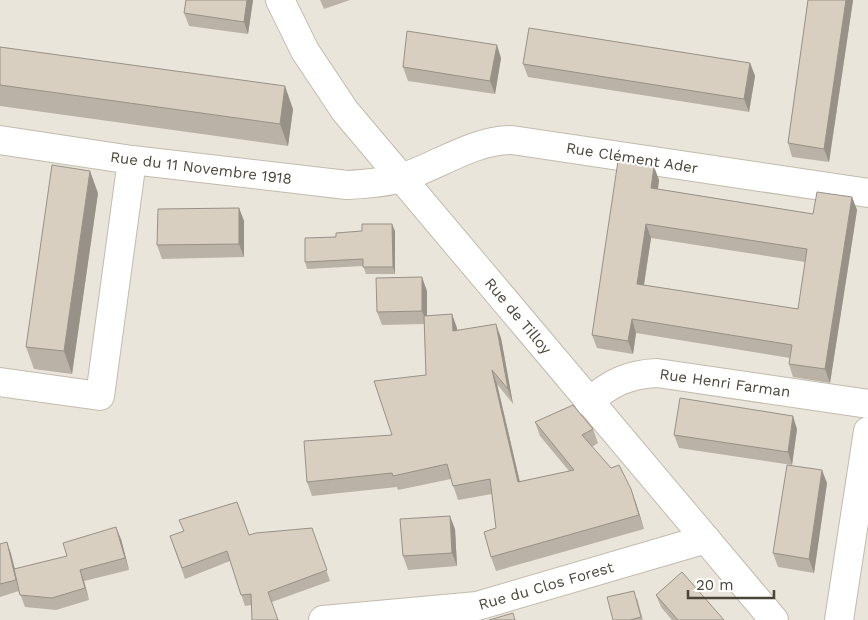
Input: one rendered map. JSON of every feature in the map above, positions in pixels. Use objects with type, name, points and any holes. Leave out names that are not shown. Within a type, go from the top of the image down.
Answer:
[{"type":"street","name":"Rue de Tilloy","points":[[280,0],[305,51],[332,94],[774,620]]},
{"type":"street","name":"Rue du 11 Novembre 1918","points":[[0,140],[132,160],[326,184],[378,183],[401,178]]},
{"type":"street","name":"Rue Clément Ader","points":[[401,178],[484,144],[512,140],[868,193]]},
{"type":"street","points":[[0,382],[100,396],[132,160]]},
{"type":"street","name":"Rue Henri Farman","points":[[589,402],[602,390],[621,380],[657,372],[868,404]]},
{"type":"street","points":[[839,620],[868,431]]},
{"type":"street","name":"Rue du Clos Forest","points":[[323,620],[438,615],[504,600],[706,540]]},
{"type":"shaded area","points":[[0,0],[868,0],[868,620],[0,620]]},
{"type":"building","points":[[186,0],[247,0],[244,22],[184,13]]},
{"type":"building","points":[[808,0],[846,0],[824,149],[788,143]]},
{"type":"building","points":[[529,28],[750,63],[744,99],[523,64]]},
{"type":"building","points":[[407,31],[497,45],[490,81],[403,67]]},
{"type":"building","points":[[0,47],[285,86],[280,124],[0,85]]},
{"type":"building","points":[[618,161],[654,167],[651,188],[813,214],[817,192],[852,197],[825,369],[789,364],[792,345],[632,319],[628,341],[592,335]],"holes":[[[646,224],[807,249],[798,309],[637,284]]]},
{"type":"building","points":[[52,165],[90,171],[64,351],[26,347]]},
{"type":"building","points":[[239,208],[239,244],[157,245],[158,209]]},
{"type":"building","points":[[362,224],[392,224],[393,267],[363,267],[363,259],[305,262],[305,238],[336,237],[336,233],[362,231]]},
{"type":"building","points":[[422,277],[422,311],[377,312],[376,278]]},
{"type":"building","points":[[452,314],[453,331],[496,324],[508,389],[492,370],[518,482],[574,470],[535,422],[573,405],[593,429],[582,435],[611,468],[619,465],[631,489],[639,515],[491,557],[484,532],[496,528],[490,479],[453,486],[447,464],[393,476],[392,473],[307,482],[304,441],[392,435],[374,381],[426,375],[424,316]]},
{"type":"building","points":[[680,398],[793,416],[788,452],[674,435]]},
{"type":"building","points":[[787,465],[822,470],[809,559],[773,553]]},
{"type":"building","points":[[237,502],[249,535],[312,528],[327,570],[268,592],[278,620],[252,620],[251,594],[241,595],[227,551],[182,568],[170,536],[184,531],[179,520]]},
{"type":"building","points":[[450,516],[452,553],[403,556],[400,519]]},
{"type":"building","points":[[116,527],[125,558],[80,570],[85,588],[52,598],[20,595],[14,569],[67,556],[63,543]]},
{"type":"building","points":[[7,542],[16,580],[0,584],[0,544]]},
{"type":"building","points":[[682,572],[724,620],[678,620],[656,595]]},
{"type":"building","points":[[634,591],[641,617],[630,620],[613,620],[607,597]]},
{"type":"building","points":[[513,613],[515,620],[489,620]]}]
